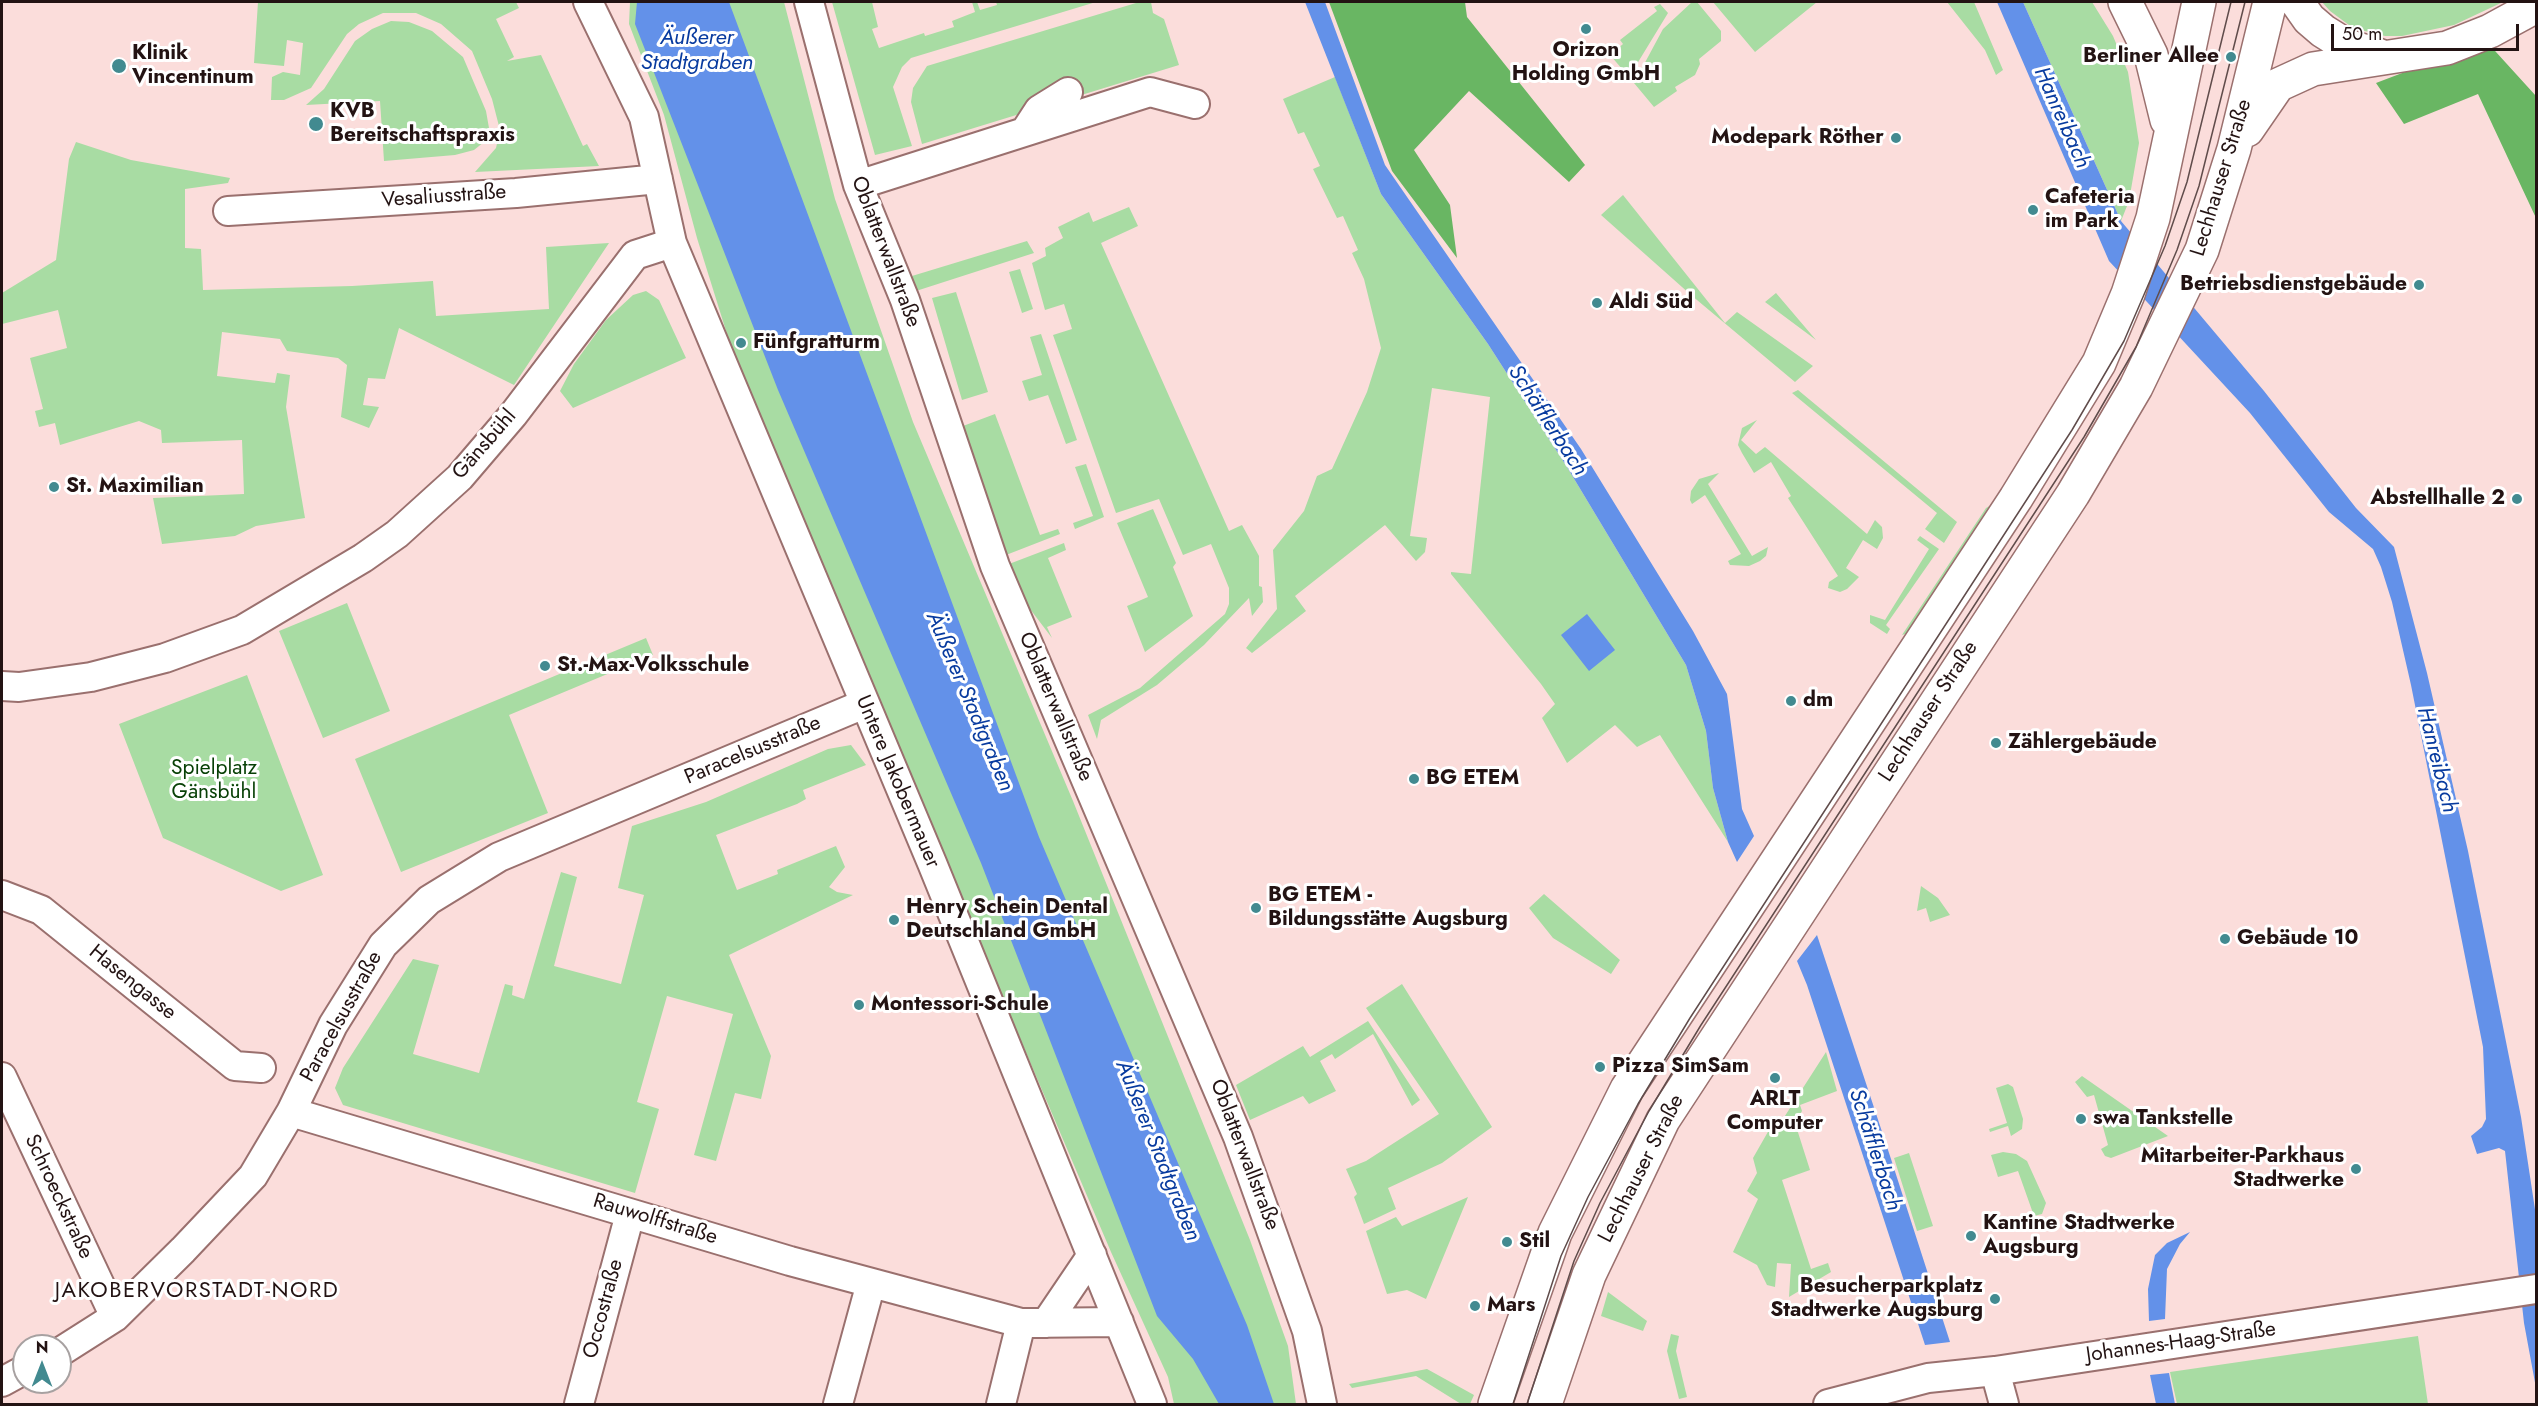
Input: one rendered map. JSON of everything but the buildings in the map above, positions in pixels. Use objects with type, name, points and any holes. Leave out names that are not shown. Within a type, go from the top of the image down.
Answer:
[{"type":"street","points":[[588,2],[644,117],[672,243]]},
{"type":"street","name":"Oblatterwallstraße","points":[[809,2],[858,185],[905,300],[995,566],[1242,1148],[1307,1331],[1322,1404]]},
{"type":"street","points":[[2125,2],[2151,55],[2170,133]]},
{"type":"street","points":[[1496,1404],[1556,1233],[1627,1089],[2016,498],[2099,363],[2128,294],[2153,218],[2199,2]]},
{"type":"street","name":"Lechhauser Straße","points":[[1545,1404],[1589,1275],[1663,1120],[2073,494],[2136,387],[2202,250],[2234,148],[2270,2]]},
{"type":"street","points":[[2297,2],[2309,19],[2323,32],[2347,46],[2391,58]]},
{"type":"street","points":[[2234,148],[2278,85],[2313,69],[2346,62],[2391,58],[2447,48],[2527,11]]},
{"type":"street","points":[[1024,132],[1040,110],[1068,92]]},
{"type":"street","points":[[858,185],[1150,92],[1195,104]]},
{"type":"street","name":"Vesaliusstraße","points":[[228,211],[516,193],[658,179]]},
{"type":"street","name":"Gänsbühl","points":[[10,686],[92,677],[165,658],[242,630],[363,558],[397,534],[460,477],[513,415],[635,255],[672,243]]},
{"type":"street","name":"Untere Jakobermauer","points":[[672,243],[1152,1404]]},
{"type":"street","name":"Paracelsusstraße","points":[[72,1346],[115,1317],[253,1176],[291,1112],[333,1025],[383,945],[429,900],[499,857],[864,704]]},
{"type":"street","name":"Hasengasse","points":[[2,895],[41,910],[235,1066],[261,1068]]},
{"type":"street","name":"Schroeckstraße","points":[[2,1077],[115,1317]]},
{"type":"street","name":"Rauwolffstraße","points":[[291,1112],[459,1160],[630,1214],[871,1283],[1033,1323]]},
{"type":"street","name":"Occostraße","points":[[579,1404],[630,1214]]},
{"type":"street","points":[[1001,1404],[1033,1323],[1092,1255]]},
{"type":"street","points":[[838,1404],[871,1283]]},
{"type":"street","name":"Johannes-Haag-Straße","points":[[1828,1404],[1928,1378],[1995,1371],[2536,1289]]},
{"type":"street","points":[[1033,1323],[1119,1322]]},
{"type":"street","points":[[1995,1371],[2004,1404]]},
{"type":"green space","points":[[258,2],[516,2],[519,8],[496,19],[514,57],[507,61],[541,55],[583,146],[587,144],[599,166],[475,172],[496,148],[500,130],[492,99],[472,51],[441,24],[416,13],[383,13],[359,24],[347,34],[311,88],[284,100],[271,100],[272,77],[283,72],[300,75],[303,43],[287,40],[284,66],[254,63]]},
{"type":"green space","points":[[630,2],[784,2],[835,199],[913,422],[1073,801],[1250,1240],[1288,1346],[1296,1404],[1174,1404],[1168,1377],[1111,1252],[958,893],[885,714],[742,382],[697,238],[664,115],[629,24]]},
{"type":"green space","points":[[832,2],[872,2],[878,27],[872,29],[879,48],[924,33],[925,36],[954,27],[952,21],[975,12],[972,2],[977,2],[980,10],[997,5],[996,2],[1096,2],[911,58],[902,67],[893,87],[912,146],[875,155]]},
{"type":"green space","points":[[1151,2],[1153,13],[1164,19],[1179,65],[922,144],[911,102],[913,88],[927,66],[1136,3]]},
{"type":"green space","points":[[1329,2],[1465,2],[1467,17],[1585,165],[1569,182],[1469,91],[1414,150],[1450,205],[1457,258],[1392,171]]},
{"type":"green space","points":[[1692,2],[1697,2],[1721,31],[1721,41],[1699,59],[1700,64],[1695,75],[1675,87],[1677,91],[1654,107],[1634,83],[1663,29]]},
{"type":"green space","points":[[1713,2],[1817,2],[1755,52]]},
{"type":"green space","points":[[1947,2],[1974,2],[2003,70],[1996,75],[1985,50]]},
{"type":"green space","points":[[2023,2],[2092,2],[2113,36],[2128,72],[2139,143],[2129,201],[2121,221]]},
{"type":"green space","points":[[2322,2],[2503,2],[2454,25],[2402,36],[2385,36],[2353,28]]},
{"type":"green space","points":[[1660,4],[1668,13],[1629,77],[1610,55],[1623,44],[1620,40],[1657,11],[1654,7]]},
{"type":"green space","points":[[391,21],[409,22],[432,31],[463,57],[486,111],[489,128],[484,142],[474,150],[455,155],[384,161],[380,101],[306,105],[324,89],[355,41],[372,29]]},
{"type":"green space","points":[[2486,41],[2536,96],[2536,218],[2478,94],[2404,124],[2376,83]]},
{"type":"green space","points":[[1335,77],[1381,194],[1488,344],[1567,467],[1686,665],[1706,731],[1713,788],[1728,842],[1660,735],[1637,747],[1615,725],[1567,763],[1542,718],[1555,704],[1451,574],[1451,572],[1471,574],[1490,397],[1432,388],[1410,536],[1427,538],[1425,552],[1416,561],[1385,525],[1295,596],[1306,611],[1252,653],[1246,648],[1277,609],[1273,550],[1304,511],[1317,476],[1332,469],[1367,392],[1381,348],[1364,279],[1352,253],[1358,250],[1343,216],[1337,218],[1313,169],[1320,166],[1304,132],[1298,134],[1283,99]]},
{"type":"green space","points":[[76,142],[131,160],[230,178],[228,183],[185,189],[185,248],[201,249],[203,290],[352,286],[433,281],[436,316],[549,309],[546,247],[609,243],[514,385],[399,328],[385,379],[368,378],[363,405],[379,407],[369,428],[341,417],[347,365],[338,358],[287,351],[280,339],[222,332],[217,376],[275,383],[277,373],[290,375],[286,407],[305,518],[256,526],[235,536],[162,544],[153,498],[244,494],[242,440],[162,443],[161,430],[139,421],[60,445],[55,423],[39,427],[35,411],[43,409],[30,358],[67,348],[58,310],[2,324],[2,293],[56,260],[69,159]]},
{"type":"green space","points":[[1623,195],[1725,323],[1737,312],[1813,366],[1795,382],[1691,295],[1601,215]]},
{"type":"green space","points":[[1129,207],[1138,226],[1101,243],[1229,531],[1242,525],[1259,556],[1259,586],[1262,587],[1263,602],[1252,616],[1249,598],[1204,645],[1157,685],[1101,720],[1097,739],[1088,715],[1140,688],[1225,614],[1229,604],[1229,588],[1211,544],[1183,555],[1159,499],[1116,513],[1053,335],[1072,329],[1064,304],[1045,310],[1032,263],[1046,256],[1045,248],[1063,238],[1058,227],[1089,212],[1093,222]]},
{"type":"green space","points":[[1027,241],[1034,253],[916,291],[912,276]]},
{"type":"green space","points":[[1020,269],[1033,309],[1022,313],[1009,272]]},
{"type":"green space","points":[[646,291],[659,300],[686,358],[573,408],[560,391],[574,364],[606,320],[633,295]]},
{"type":"green space","points":[[956,292],[988,392],[962,400],[932,298]]},
{"type":"green space","points":[[1776,293],[1816,340],[1765,302]]},
{"type":"green space","points":[[1041,334],[1077,440],[1066,444],[1048,395],[1029,401],[1022,381],[1042,375],[1030,337]]},
{"type":"green space","points":[[1798,390],[1957,522],[1944,543],[1925,529],[1937,513],[1792,393]]},
{"type":"green space","points":[[995,414],[1040,535],[1058,529],[1060,534],[1006,555],[963,426]]},
{"type":"green space","points":[[1757,420],[1741,440],[1756,454],[1765,447],[1867,534],[1875,520],[1882,527],[1883,538],[1877,549],[1863,540],[1846,568],[1859,577],[1847,589],[1840,592],[1828,588],[1829,582],[1838,576],[1788,498],[1791,496],[1771,462],[1754,473],[1742,453],[1738,445],[1742,428]]},
{"type":"green space","points":[[1086,464],[1104,517],[1075,529],[1073,523],[1093,516],[1075,467]]},
{"type":"green space","points":[[1719,473],[1708,484],[1752,556],[1768,547],[1766,556],[1749,566],[1730,565],[1728,561],[1741,554],[1705,495],[1692,504],[1690,500],[1691,491],[1699,479]]},
{"type":"green space","points":[[1991,505],[1911,632],[1902,635],[1986,508]]},
{"type":"green space","points":[[1153,509],[1176,563],[1173,567],[1193,616],[1145,652],[1127,606],[1148,597],[1117,523]]},
{"type":"green space","points":[[1920,536],[1939,549],[1886,625],[1890,629],[1887,634],[1870,623],[1870,615],[1885,620],[1929,549],[1917,540]]},
{"type":"green space","points":[[1064,543],[1066,550],[1048,558],[1072,617],[1047,627],[1052,638],[1027,605],[1009,564]]},
{"type":"green space","points":[[347,603],[390,711],[323,738],[279,631]]},
{"type":"green space","points":[[646,638],[653,655],[509,715],[548,813],[401,872],[355,759]]},
{"type":"green space","name":"Spielplatz Gänsbühl","points":[[247,675],[323,875],[281,891],[163,838],[119,724]]},
{"type":"green space","points":[[851,745],[866,765],[803,790],[806,799],[797,804],[716,835],[737,890],[778,874],[777,870],[836,846],[845,867],[829,887],[837,892],[853,895],[729,955],[771,1056],[761,1099],[735,1093],[716,1161],[694,1155],[733,1014],[667,996],[637,1102],[659,1109],[635,1193],[343,1105],[335,1088],[343,1068],[413,959],[439,965],[413,1054],[479,1073],[505,984],[513,986],[512,995],[524,999],[561,872],[577,877],[554,966],[621,984],[644,895],[618,888],[632,826],[706,802],[828,749]]},
{"type":"green space","points":[[1921,886],[1938,898],[1950,915],[1930,922],[1926,908],[1917,911]]},
{"type":"green space","points":[[1544,894],[1620,960],[1611,974],[1553,938],[1529,908]]},
{"type":"green space","points":[[1402,984],[1492,1127],[1442,1163],[1388,1188],[1396,1209],[1364,1224],[1354,1197],[1357,1194],[1346,1169],[1366,1161],[1439,1114],[1366,1008]]},
{"type":"green space","points":[[1368,1021],[1420,1100],[1412,1106],[1373,1034],[1335,1059],[1332,1054],[1320,1061],[1336,1091],[1309,1104],[1303,1096],[1250,1120],[1236,1085],[1303,1046],[1310,1057]]},
{"type":"green space","points":[[1826,1052],[1837,1091],[1800,1105],[1802,1111],[1795,1123],[1810,1170],[1782,1180],[1811,1269],[1828,1263],[1831,1272],[1789,1297],[1791,1264],[1777,1263],[1775,1287],[1767,1285],[1757,1265],[1733,1252],[1758,1199],[1747,1191],[1757,1173],[1753,1158],[1777,1116],[1783,1119]]},
{"type":"green space","points":[[2082,1076],[2168,1136],[2111,1158],[2105,1156],[2101,1149],[2108,1145],[2094,1095],[2087,1097],[2075,1082]]},
{"type":"green space","points":[[2008,1084],[2013,1087],[2023,1119],[2022,1129],[2011,1136],[2008,1126],[1990,1132],[1989,1129],[2007,1123],[1996,1088]]},
{"type":"green space","points":[[2003,1152],[2016,1154],[2027,1161],[2046,1203],[2042,1214],[2034,1216],[2018,1171],[1998,1177],[1991,1155]]},
{"type":"green space","points":[[1909,1153],[1933,1226],[1917,1231],[1894,1158]]},
{"type":"green space","points":[[1468,1197],[1426,1299],[1407,1290],[1387,1294],[1366,1231],[1396,1217],[1402,1226]]},
{"type":"green space","points":[[1537,1229],[1542,1231],[1486,1381],[1523,1272]]},
{"type":"green space","points":[[1608,1292],[1647,1321],[1643,1331],[1601,1316]]},
{"type":"green space","points":[[1671,1334],[1679,1336],[1676,1351],[1687,1397],[1679,1399],[1667,1351]]},
{"type":"green space","points":[[2418,1336],[2428,1404],[2177,1404],[2170,1372]]},
{"type":"green space","points":[[1427,1369],[1474,1395],[1470,1404],[1461,1404],[1416,1376],[1352,1388],[1349,1384]]},
{"type":"water","name":"Äußerer Stadtgraben","points":[[637,2],[729,2],[1039,837],[1247,1325],[1274,1404],[1219,1404],[1193,1359],[1157,1316],[981,863],[778,390],[635,24]]},
{"type":"water","name":"Schäfflerbach","points":[[1305,2],[1325,2],[1385,165],[1581,449],[1693,631],[1727,694],[1742,809],[1754,836],[1737,862],[1728,842],[1713,788],[1706,731],[1686,665],[1567,467],[1488,344],[1381,194]]},
{"type":"water","name":"Hanreibach","points":[[1997,2],[2023,2],[2121,221],[2264,391],[2356,508],[2394,547],[2427,673],[2468,851],[2521,1117],[2536,1216],[2536,1388],[2524,1323],[2505,1151],[2499,1148],[2477,1154],[2471,1136],[2482,1127],[2486,1119],[2483,1047],[2411,685],[2392,602],[2381,567],[2373,549],[2329,512],[2250,413],[2109,261]]},
{"type":"water","points":[[1587,614],[1615,650],[1589,671],[1561,635]]},
{"type":"water","name":"Schäfflerbach","points":[[1817,935],[1950,1342],[1925,1345],[1807,985],[1797,961]]},
{"type":"water","points":[[2190,1232],[2180,1244],[2167,1269],[2165,1319],[2149,1321],[2148,1289],[2155,1255],[2167,1243]]},
{"type":"water","points":[[2169,1373],[2175,1404],[2156,1404],[2150,1375]]},
{"type":"tram line","points":[[1513,1404],[1561,1256],[1588,1197],[1638,1104],[1690,1018],[2072,430],[2124,341],[2165,246],[2187,182],[2231,2]]},
{"type":"tram line","points":[[1527,1404],[1574,1261],[1600,1203],[1649,1111],[1701,1025],[2084,437],[2136,347],[2177,250],[2199,186],[2245,2]]},
{"type":"place","name":"Orizon Holding GmbH","points":[[1586,29]]},
{"type":"place","name":"Berliner Allee","points":[[2231,57]]},
{"type":"place","name":"Klinik Vincentinum","points":[[119,66]]},
{"type":"place","name":"KVB Bereitschaftspraxis","points":[[316,124]]},
{"type":"place","name":"Modepark Röther","points":[[1896,138]]},
{"type":"place","name":"Cafeteria im Park","points":[[2033,210]]},
{"type":"place","name":"Betriebsdienstgebäude","points":[[2419,285]]},
{"type":"place","name":"Aldi Süd","points":[[1597,303]]},
{"type":"place","name":"Fünfgratturm","points":[[741,343]]},
{"type":"place","name":"St. Maximilian","points":[[54,487]]},
{"type":"place","name":"Abstellhalle 2","points":[[2517,499]]},
{"type":"place","name":"St.-Max-Volksschule","points":[[545,666]]},
{"type":"place","name":"dm","points":[[1791,701]]},
{"type":"place","name":"Zählergebäude","points":[[1996,743]]},
{"type":"place","name":"BG ETEM","points":[[1414,779]]},
{"type":"place","name":"BG ETEM - Bildungsstätte Augsburg","points":[[1256,908]]},
{"type":"place","name":"Henry Schein Dental Deutschland GmbH","points":[[894,920]]},
{"type":"place","name":"Gebäude 10","points":[[2225,939]]},
{"type":"place","name":"Montessori-Schule","points":[[859,1005]]},
{"type":"place","name":"Pizza SimSam","points":[[1600,1067]]},
{"type":"place","name":"ARLT Computer","points":[[1775,1078]]},
{"type":"place","name":"swa Tankstelle","points":[[2081,1119]]},
{"type":"place","name":"Mitarbeiter-Parkhaus Stadtwerke","points":[[2356,1169]]},
{"type":"place","name":"Kantine Stadtwerke Augsburg","points":[[1971,1236]]},
{"type":"place","name":"Stil","points":[[1507,1242]]},
{"type":"place","name":"Besucherparkplatz Stadtwerke Augsburg","points":[[1995,1299]]},
{"type":"place","name":"Mars","points":[[1475,1306]]},
{"type":"district","name":"JAKOBERVORSTADT-NORD","points":[[197,1292]]}]
